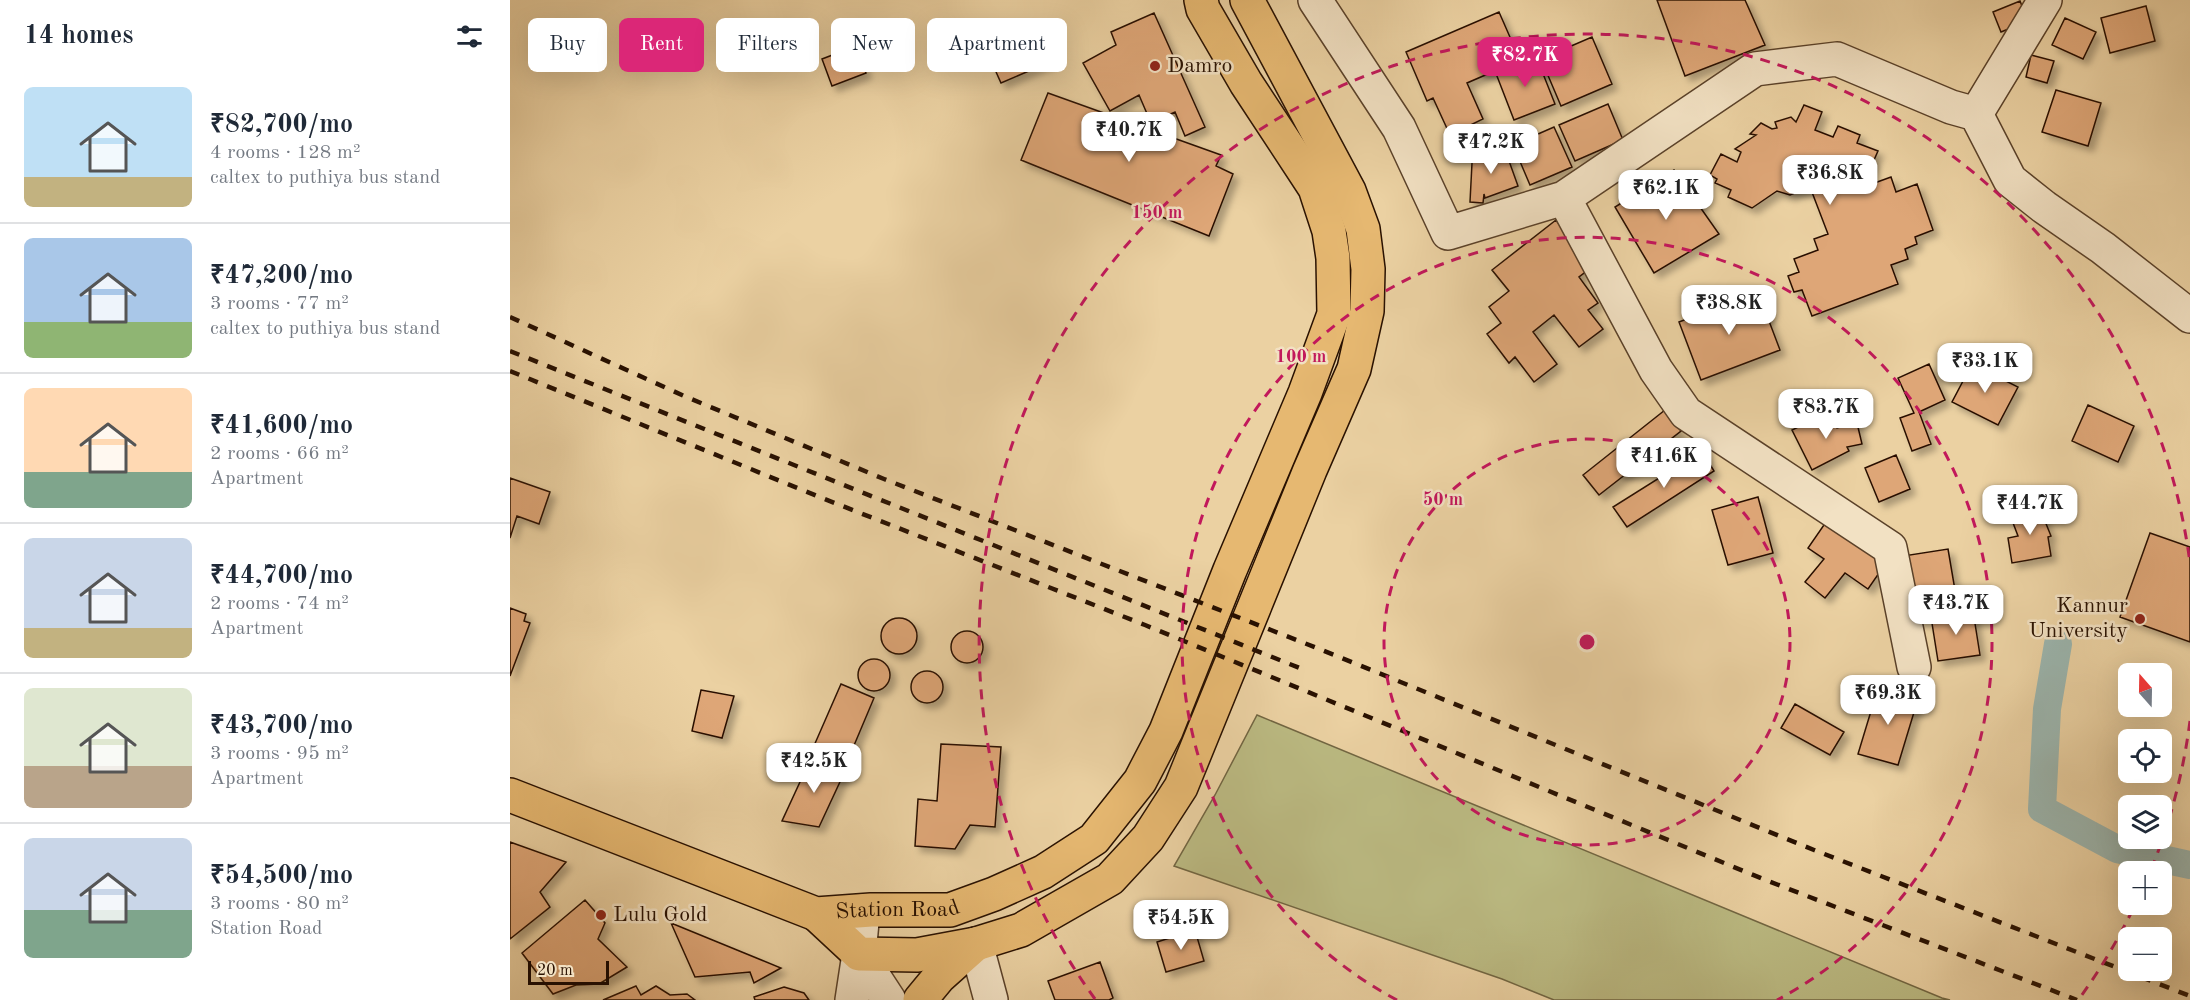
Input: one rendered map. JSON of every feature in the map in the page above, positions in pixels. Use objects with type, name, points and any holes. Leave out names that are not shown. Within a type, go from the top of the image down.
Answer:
[{"type":"main road","name":"Station Road","points":[[510,795],[816,914],[950,909],[994,894],[1043,872],[1094,839],[1140,781],[1166,731],[1230,570],[1305,393],[1334,314],[1333,258],[1329,231],[1315,188],[1246,83],[1203,9],[1201,0]]},
{"type":"main road","points":[[816,914],[859,954],[917,955],[976,944],[1021,930],[1110,879],[1148,838],[1181,787],[1310,470],[1354,369],[1367,311],[1368,269],[1363,229],[1350,191],[1247,0]]},
{"type":"main road","points":[[920,1000],[939,977],[976,944]]},
{"type":"street","points":[[1315,0],[1399,128],[1448,233],[1564,198],[1755,69],[1837,59],[1951,107],[1976,114],[2010,180],[2103,248],[2190,316]]},
{"type":"street","points":[[1976,114],[2045,0]]},
{"type":"street","points":[[1564,198],[1656,369],[1686,413],[1890,548],[1914,667]]},
{"type":"street","points":[[852,1000],[863,911]]},
{"type":"street","points":[[976,944],[991,1000]]},
{"type":"street","points":[[859,954],[889,1000]]},
{"type":"shaded area","points":[[1257,715],[1950,1000],[1554,1000],[1502,979],[1174,866]]},
{"type":"building","points":[[1657,0],[1745,0],[1765,45],[1685,76]]},
{"type":"building","points":[[2020,1],[2028,21],[2001,32],[1993,12]]},
{"type":"building","points":[[2146,6],[2155,41],[2110,53],[2101,18]]},
{"type":"building","points":[[1499,12],[1520,60],[1467,83],[1483,119],[1450,135],[1433,98],[1427,101],[1406,52]]},
{"type":"building","points":[[1154,13],[1205,127],[1185,136],[1175,112],[1151,123],[1139,95],[1110,111],[1083,63],[1116,45],[1111,32]]},
{"type":"building","points":[[2065,18],[2096,32],[2083,59],[2052,45]]},
{"type":"building","points":[[1592,37],[1612,84],[1561,106],[1541,59]]},
{"type":"building","points":[[2031,55],[2054,61],[2047,83],[2026,77]]},
{"type":"building","points":[[831,56],[831,72],[866,73],[832,86],[822,59]]},
{"type":"building","points":[[1536,56],[1555,104],[1514,120],[1495,71]]},
{"type":"building","points":[[996,72],[1026,72],[1001,83]]},
{"type":"building","points":[[2056,90],[2101,103],[2088,146],[2042,132]]},
{"type":"building","points":[[1048,93],[1221,155],[1216,166],[1233,174],[1209,236],[1021,160]]},
{"type":"building","points":[[1608,104],[1623,140],[1575,161],[1559,125]]},
{"type":"building","points":[[1804,105],[1822,112],[1815,130],[1833,137],[1838,126],[1860,135],[1857,143],[1878,151],[1866,178],[1869,185],[1891,177],[1896,192],[1917,184],[1933,230],[1915,237],[1917,244],[1905,249],[1908,259],[1891,265],[1898,284],[1812,316],[1802,290],[1794,292],[1788,276],[1799,272],[1794,259],[1818,250],[1814,239],[1828,234],[1810,187],[1790,195],[1777,191],[1752,208],[1728,197],[1731,190],[1715,183],[1717,179],[1710,175],[1721,154],[1737,162],[1741,152],[1735,149],[1756,135],[1750,134],[1761,123],[1772,129],[1777,128],[1775,122],[1791,117],[1796,122]]},
{"type":"building","points":[[1554,127],[1572,167],[1530,185],[1513,145]]},
{"type":"building","points":[[1504,147],[1518,186],[1485,198],[1484,194],[1483,203],[1470,202],[1471,159]]},
{"type":"building","points":[[1674,170],[1719,234],[1654,273],[1615,207]]},
{"type":"building","points":[[1556,220],[1592,267],[1579,277],[1598,303],[1588,310],[1603,329],[1579,347],[1554,315],[1533,332],[1557,364],[1534,382],[1515,357],[1509,363],[1487,334],[1501,323],[1489,307],[1509,291],[1492,270]]},
{"type":"building","points":[[1758,292],[1780,350],[1701,380],[1679,322]]},
{"type":"building","points":[[1929,364],[1945,400],[1919,412],[1931,444],[1912,451],[1900,418],[1914,413],[1898,378]]},
{"type":"building","points":[[1972,364],[2018,387],[1998,425],[1952,402]]},
{"type":"building","points":[[2088,405],[2134,426],[2118,462],[2072,441]]},
{"type":"building","points":[[1665,410],[1681,431],[1599,495],[1583,475]]},
{"type":"building","points":[[1829,412],[1837,428],[1857,423],[1862,444],[1847,447],[1849,451],[1812,470],[1792,430]]},
{"type":"building","points":[[1702,451],[1714,471],[1627,527],[1613,507]]},
{"type":"building","points":[[1896,455],[1910,489],[1879,502],[1865,468]]},
{"type":"building","points":[[510,478],[550,492],[539,524],[517,516],[510,538]]},
{"type":"building","points":[[1758,497],[1773,553],[1728,565],[1712,510]]},
{"type":"building","points":[[2038,504],[2051,536],[2048,537],[2051,556],[2012,563],[2008,538],[2018,536],[2010,515]]},
{"type":"building","points":[[1826,522],[1886,563],[1868,589],[1845,573],[1825,598],[1805,582],[1824,559],[1808,548]]},
{"type":"building","points":[[2150,533],[2190,547],[2190,642],[2120,617]]},
{"type":"building","points":[[1948,549],[1956,596],[1911,603],[1903,556]]},
{"type":"building","points":[[510,608],[526,614],[524,621],[530,623],[510,676]]},
{"type":"building","points":[[1973,611],[1980,655],[1938,661],[1931,617]]},
{"type":"building","points":[[899,618],[912,623],[917,636],[912,649],[899,654],[886,649],[881,636],[886,623]]},
{"type":"building","points":[[967,631],[978,636],[983,647],[978,658],[967,663],[956,658],[951,647],[956,636]]},
{"type":"building","points":[[874,659],[885,664],[890,675],[885,686],[874,691],[863,686],[858,675],[863,664]]},
{"type":"building","points":[[927,671],[938,676],[943,687],[938,698],[927,703],[916,698],[911,687],[916,676]]},
{"type":"building","points":[[841,684],[874,698],[847,762],[813,748]]},
{"type":"building","points":[[1878,688],[1918,699],[1898,765],[1858,754]]},
{"type":"building","points":[[701,690],[734,696],[722,738],[692,731]]},
{"type":"building","points":[[1795,704],[1844,732],[1830,755],[1781,728]]},
{"type":"building","points":[[941,744],[1001,747],[995,827],[970,825],[955,849],[915,846],[918,799],[937,801]]},
{"type":"building","points":[[812,756],[845,771],[819,827],[782,821]]},
{"type":"building","points":[[510,842],[566,862],[540,892],[550,907],[510,939]]},
{"type":"building","points":[[585,900],[605,923],[598,939],[627,967],[599,984],[576,985],[553,994],[522,953]]},
{"type":"building","points":[[671,923],[781,968],[754,983],[750,972],[695,977]]},
{"type":"building","points":[[1195,930],[1204,961],[1166,972],[1157,942]]},
{"type":"building","points":[[1100,962],[1113,998],[1109,1000],[1055,1000],[1048,981]]},
{"type":"building","points":[[636,986],[641,995],[656,986],[670,995],[687,994],[695,1000],[603,1000]]},
{"type":"building","points":[[784,987],[804,993],[809,1000],[755,1000],[754,997]]},
{"type":"waterway","points":[[2058,644],[2047,709],[2042,809],[2117,849],[2190,865]]},
{"type":"railway","points":[[510,317],[684,396],[884,479],[1317,648],[1814,850],[2190,996]]},
{"type":"railway","points":[[510,351],[1302,669]]},
{"type":"railway","points":[[510,371],[822,498],[1145,625],[1763,879],[2077,1000]]},
{"type":"place","name":"Damro","points":[[1155,66]]},
{"type":"place","name":"Kannur University","points":[[2140,619]]},
{"type":"place","name":"Lulu Gold","points":[[601,915]]}]
